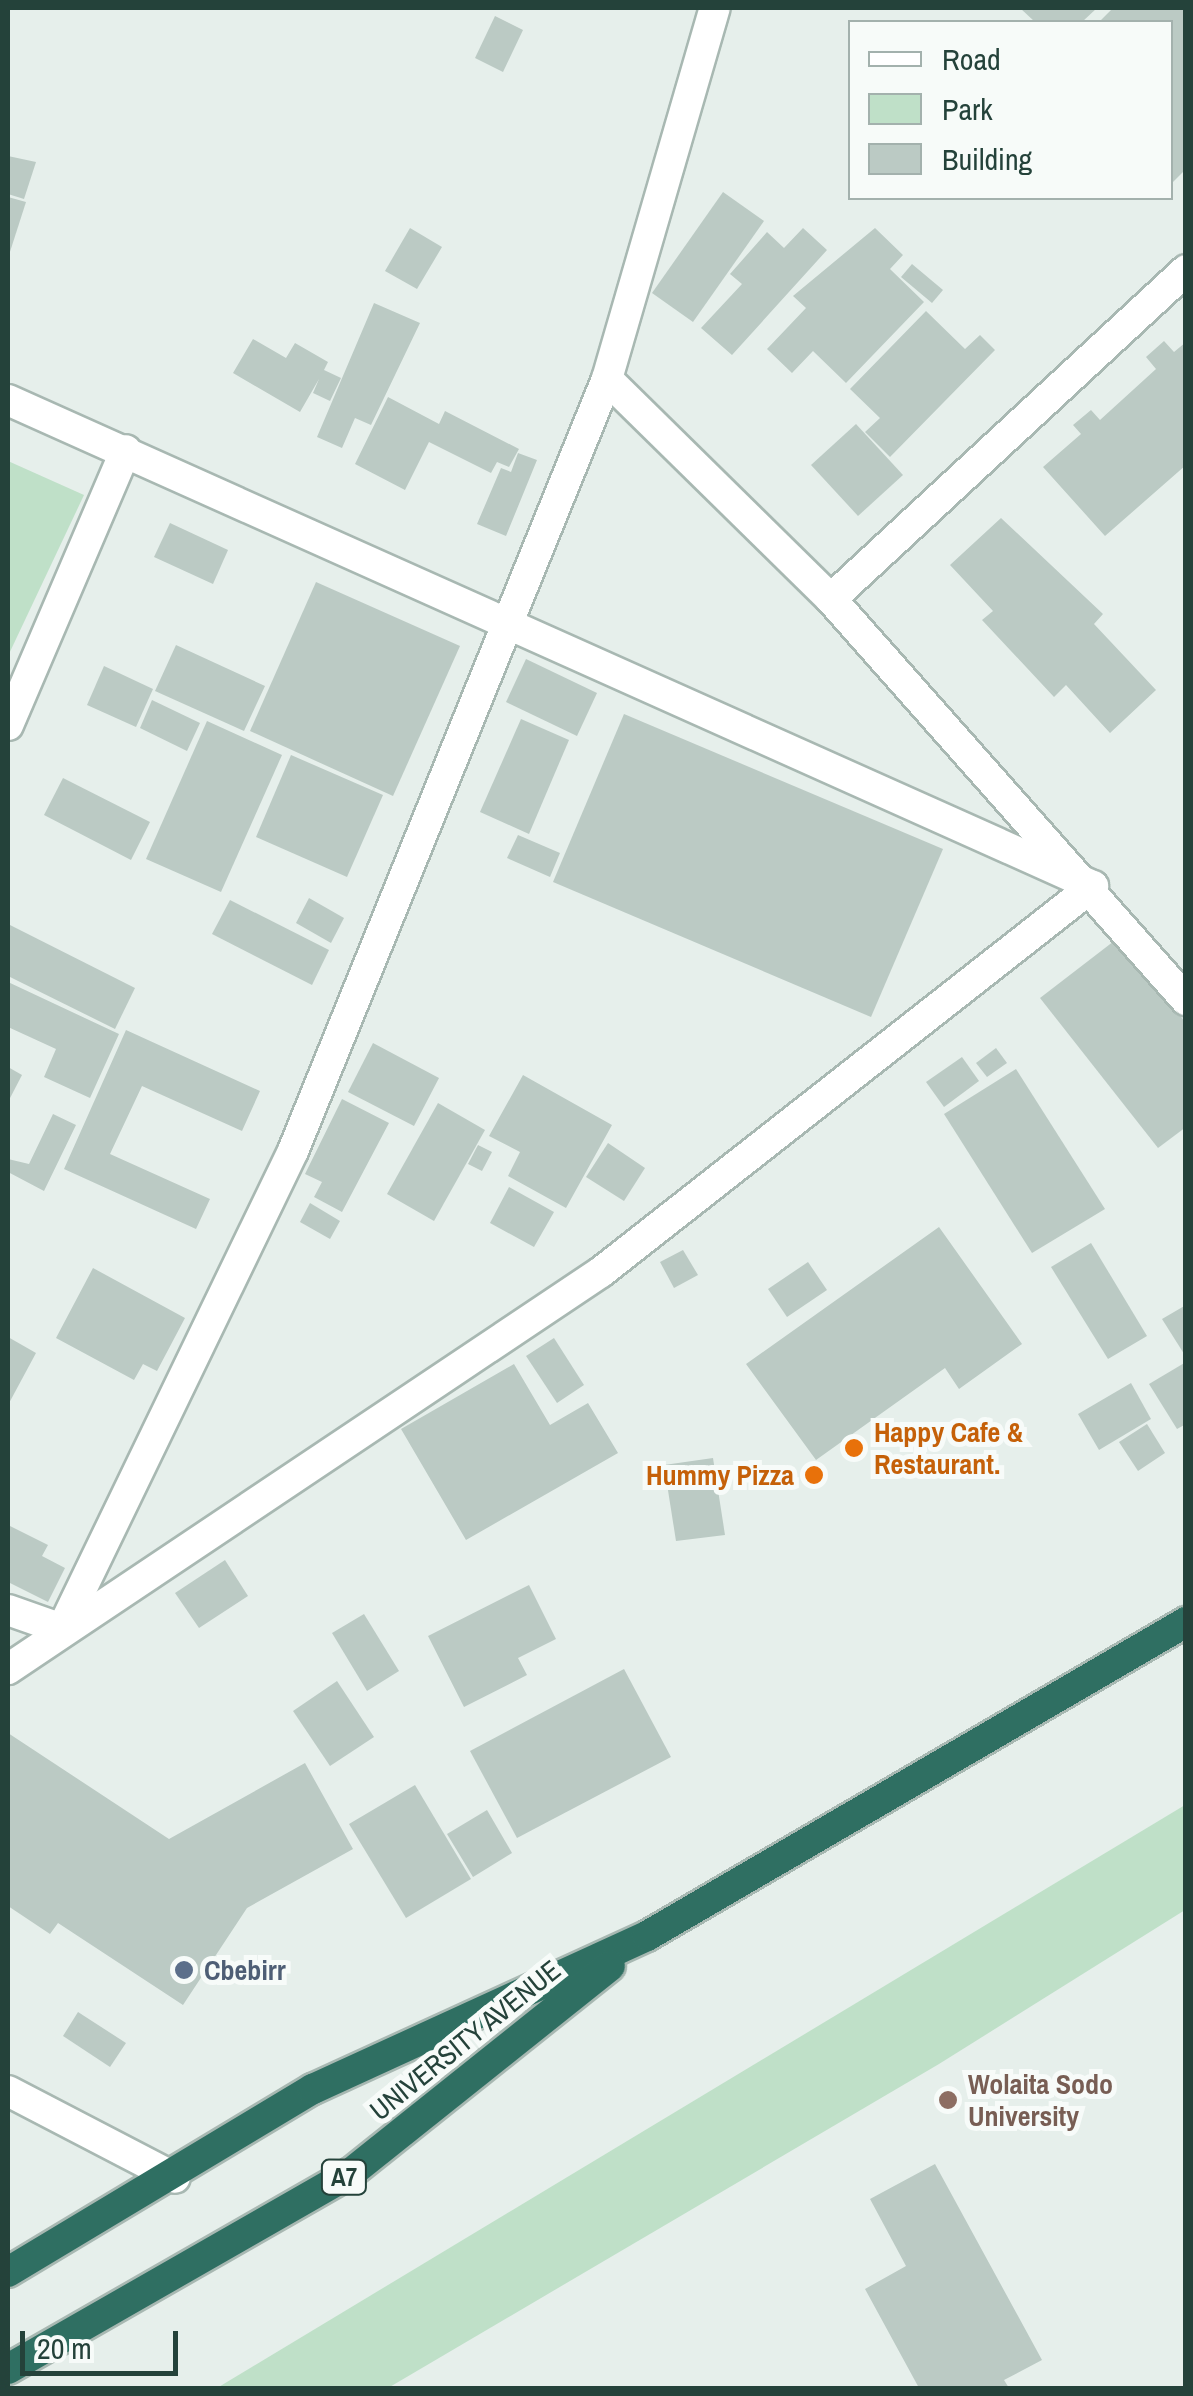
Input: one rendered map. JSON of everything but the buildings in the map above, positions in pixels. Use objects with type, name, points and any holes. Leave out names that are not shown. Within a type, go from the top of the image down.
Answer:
[{"type":"highway","name":"UNIVERSITY AVENUE","points":[[8,2272],[175,2178],[313,2089],[647,1936],[1186,1622]]},
{"type":"highway","name":"UNIVERSITY AVENUE","points":[[8,2369],[352,2172],[647,1936]]},
{"type":"street","points":[[62,1629],[294,1151],[503,620],[607,378],[715,8]]},
{"type":"street","points":[[831,599],[1186,270]]},
{"type":"street","points":[[607,378],[831,599],[1092,886],[1186,1000]]},
{"type":"street","points":[[8,400],[1092,886]]},
{"type":"street","points":[[8,725],[126,450]]},
{"type":"street","points":[[8,1670],[62,1629],[601,1272],[1092,886]]},
{"type":"street","points":[[8,1610],[62,1629]]},
{"type":"street","points":[[8,2090],[175,2178]]},
{"type":"green space","points":[[8,461],[84,495],[8,656]]},
{"type":"green space","points":[[1185,1805],[1185,1910],[939,2064],[388,2388],[217,2388]]},
{"type":"place","name":"Happy Cafe & Restaurant.","points":[[854,1448]]},
{"type":"place","name":"Hummy Pizza","points":[[814,1475]]},
{"type":"place","name":"Cbebirr","points":[[184,1970]]},
{"type":"place","name":"Wolaita Sodo University","points":[[948,2100]]}]
